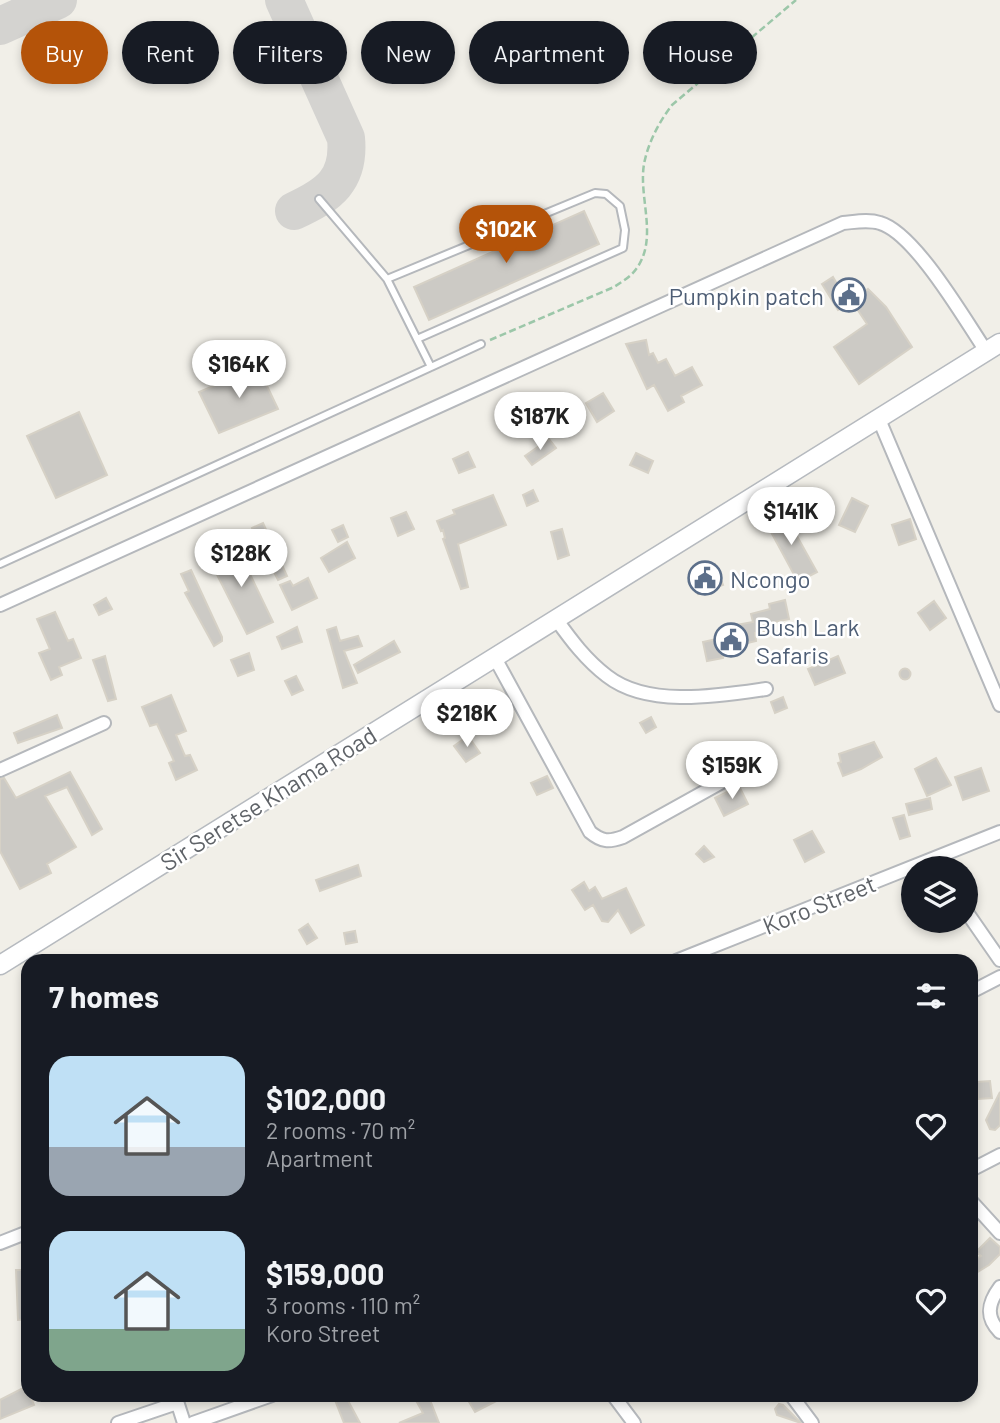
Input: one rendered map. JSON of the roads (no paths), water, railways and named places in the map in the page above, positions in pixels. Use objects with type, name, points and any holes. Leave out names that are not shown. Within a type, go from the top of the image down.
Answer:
[{"type":"main road","name":"Sir Seretse Khama Road","points":[[0,965],[993,347]]},
{"type":"street","points":[[0,605],[843,223],[863,220],[882,223],[899,234],[993,347]]},
{"type":"street","points":[[878,417],[998,698]]},
{"type":"street","points":[[556,619],[584,656],[608,677],[626,688],[647,695],[718,696],[766,689]]},
{"type":"street","points":[[495,658],[590,832],[599,840],[610,841],[623,837],[756,763]]},
{"type":"street","points":[[0,770],[104,723]]},
{"type":"street","name":"Koro Street","points":[[950,856],[1000,832]]},
{"type":"street","name":"Koro Street","points":[[695,954],[901,876]]},
{"type":"street","points":[[978,928],[1000,960]]},
{"type":"street","points":[[978,988],[1000,977]]},
{"type":"street","points":[[978,1166],[1000,1155]]},
{"type":"street","points":[[978,1209],[1000,1233]]},
{"type":"street","points":[[0,1244],[21,1235]]},
{"type":"street","points":[[1000,1287],[990,1303],[989,1313],[992,1324],[1000,1332]]},
{"type":"street","points":[[118,1423],[169,1402]]},
{"type":"street","points":[[177,1402],[184,1423]]},
{"type":"street","points":[[193,1423],[252,1402]]},
{"type":"street","points":[[618,1402],[634,1423]]},
{"type":"street","points":[[796,1402],[812,1423]]},
{"type":"lane","points":[[387,279],[595,193],[606,194],[620,206],[625,230],[623,248],[417,340]]},
{"type":"lane","points":[[319,199],[387,279],[431,367]]},
{"type":"lane","points":[[0,564],[481,344]]},
{"type":"place","name":"Pumpkin patch","points":[[849,295]]},
{"type":"place","name":"Ncongo","points":[[705,578]]},
{"type":"place","name":"Bush Lark Safaris","points":[[731,640]]}]
